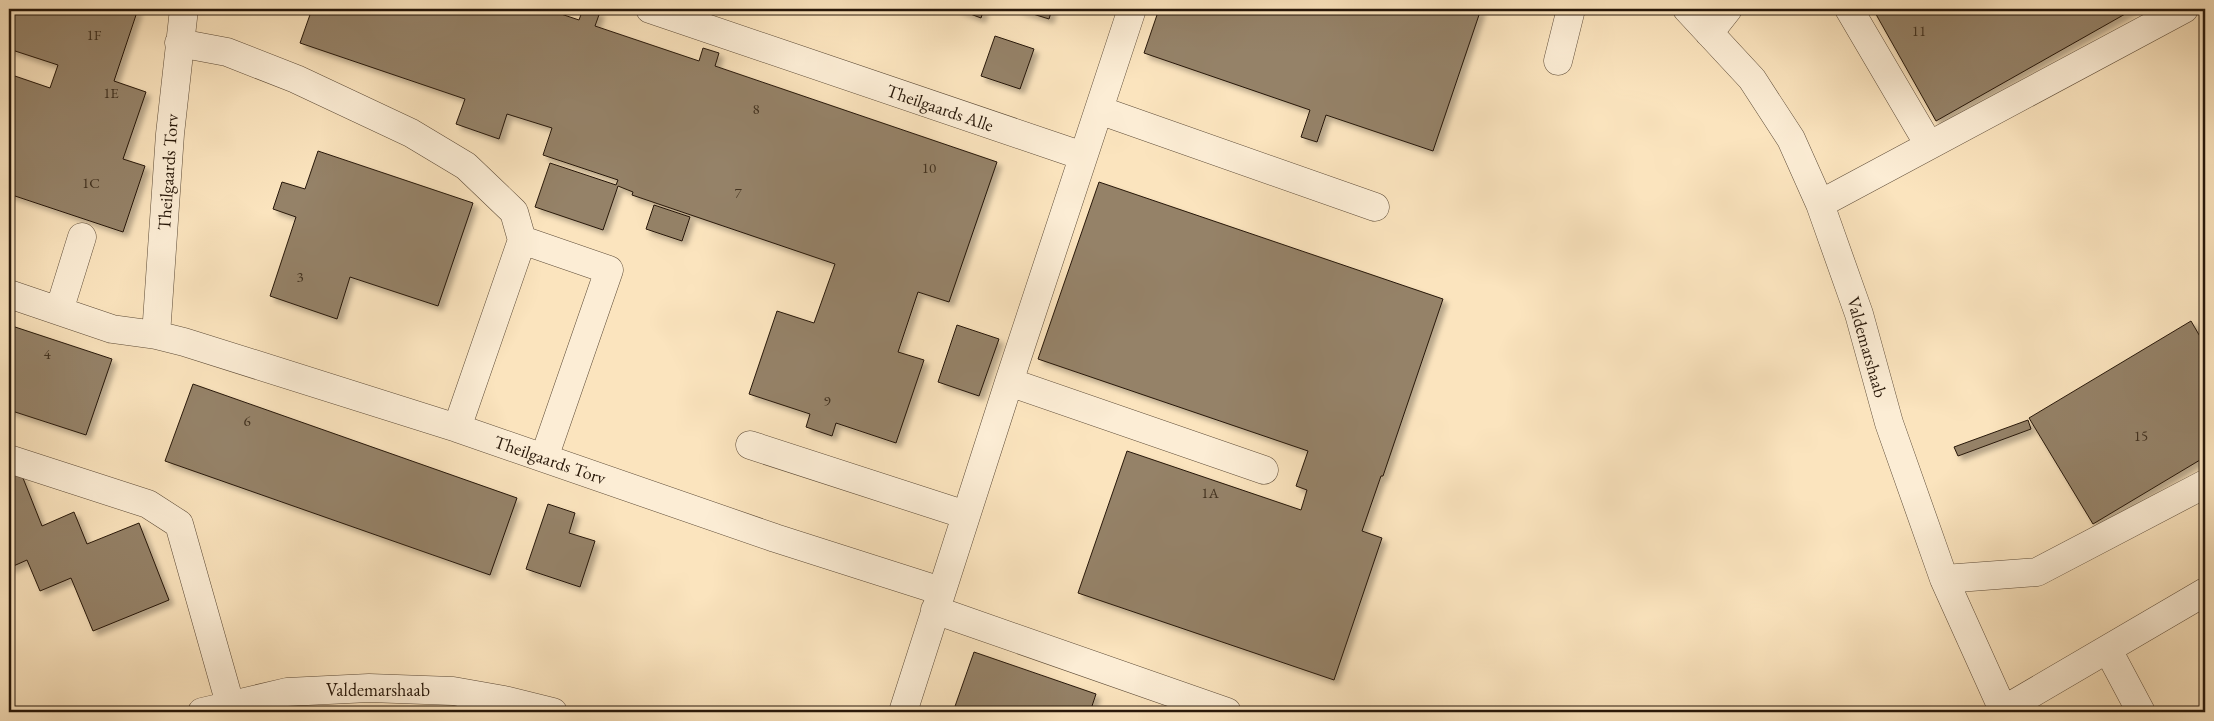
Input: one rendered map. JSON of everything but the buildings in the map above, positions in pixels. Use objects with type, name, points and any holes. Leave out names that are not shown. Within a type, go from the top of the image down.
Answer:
[{"type":"street","name":"Theilgaards Torv","points":[[156,335],[170,134],[184,9]]},
{"type":"street","name":"Theilgaards Alle","points":[[650,9],[1083,156]]},
{"type":"street","points":[[903,712],[1132,9]]},
{"type":"street","points":[[1558,61],[1571,9]]},
{"type":"street","name":"Valdemarshaab","points":[[1687,9],[1752,79],[1792,140],[1820,204],[1859,314],[1889,423],[1944,579],[2002,711],[2205,592]]},
{"type":"street","points":[[1709,33],[1728,9]]},
{"type":"street","points":[[1849,9],[1929,145]]},
{"type":"street","points":[[1820,204],[2184,9]]},
{"type":"street","points":[[179,43],[227,52],[296,78],[411,133],[466,166],[514,212],[522,240],[457,428]]},
{"type":"street","points":[[1099,110],[1375,207]]},
{"type":"street","points":[[59,311],[82,237]]},
{"type":"street","points":[[522,240],[609,270],[544,458]]},
{"type":"street","name":"Theilgaards Torv","points":[[9,294],[112,329],[156,335],[457,428],[775,538],[1227,712]]},
{"type":"street","points":[[1009,382],[1264,470]]},
{"type":"street","points":[[750,445],[966,515]]},
{"type":"street","points":[[9,459],[148,504],[179,524],[230,704]]},
{"type":"street","points":[[1944,579],[2037,572],[2205,484]]},
{"type":"street","points":[[2108,650],[2141,712]]},
{"type":"street","name":"Valdemarshaab","points":[[202,712],[287,692],[369,688],[453,691],[504,700],[553,712]]}]
